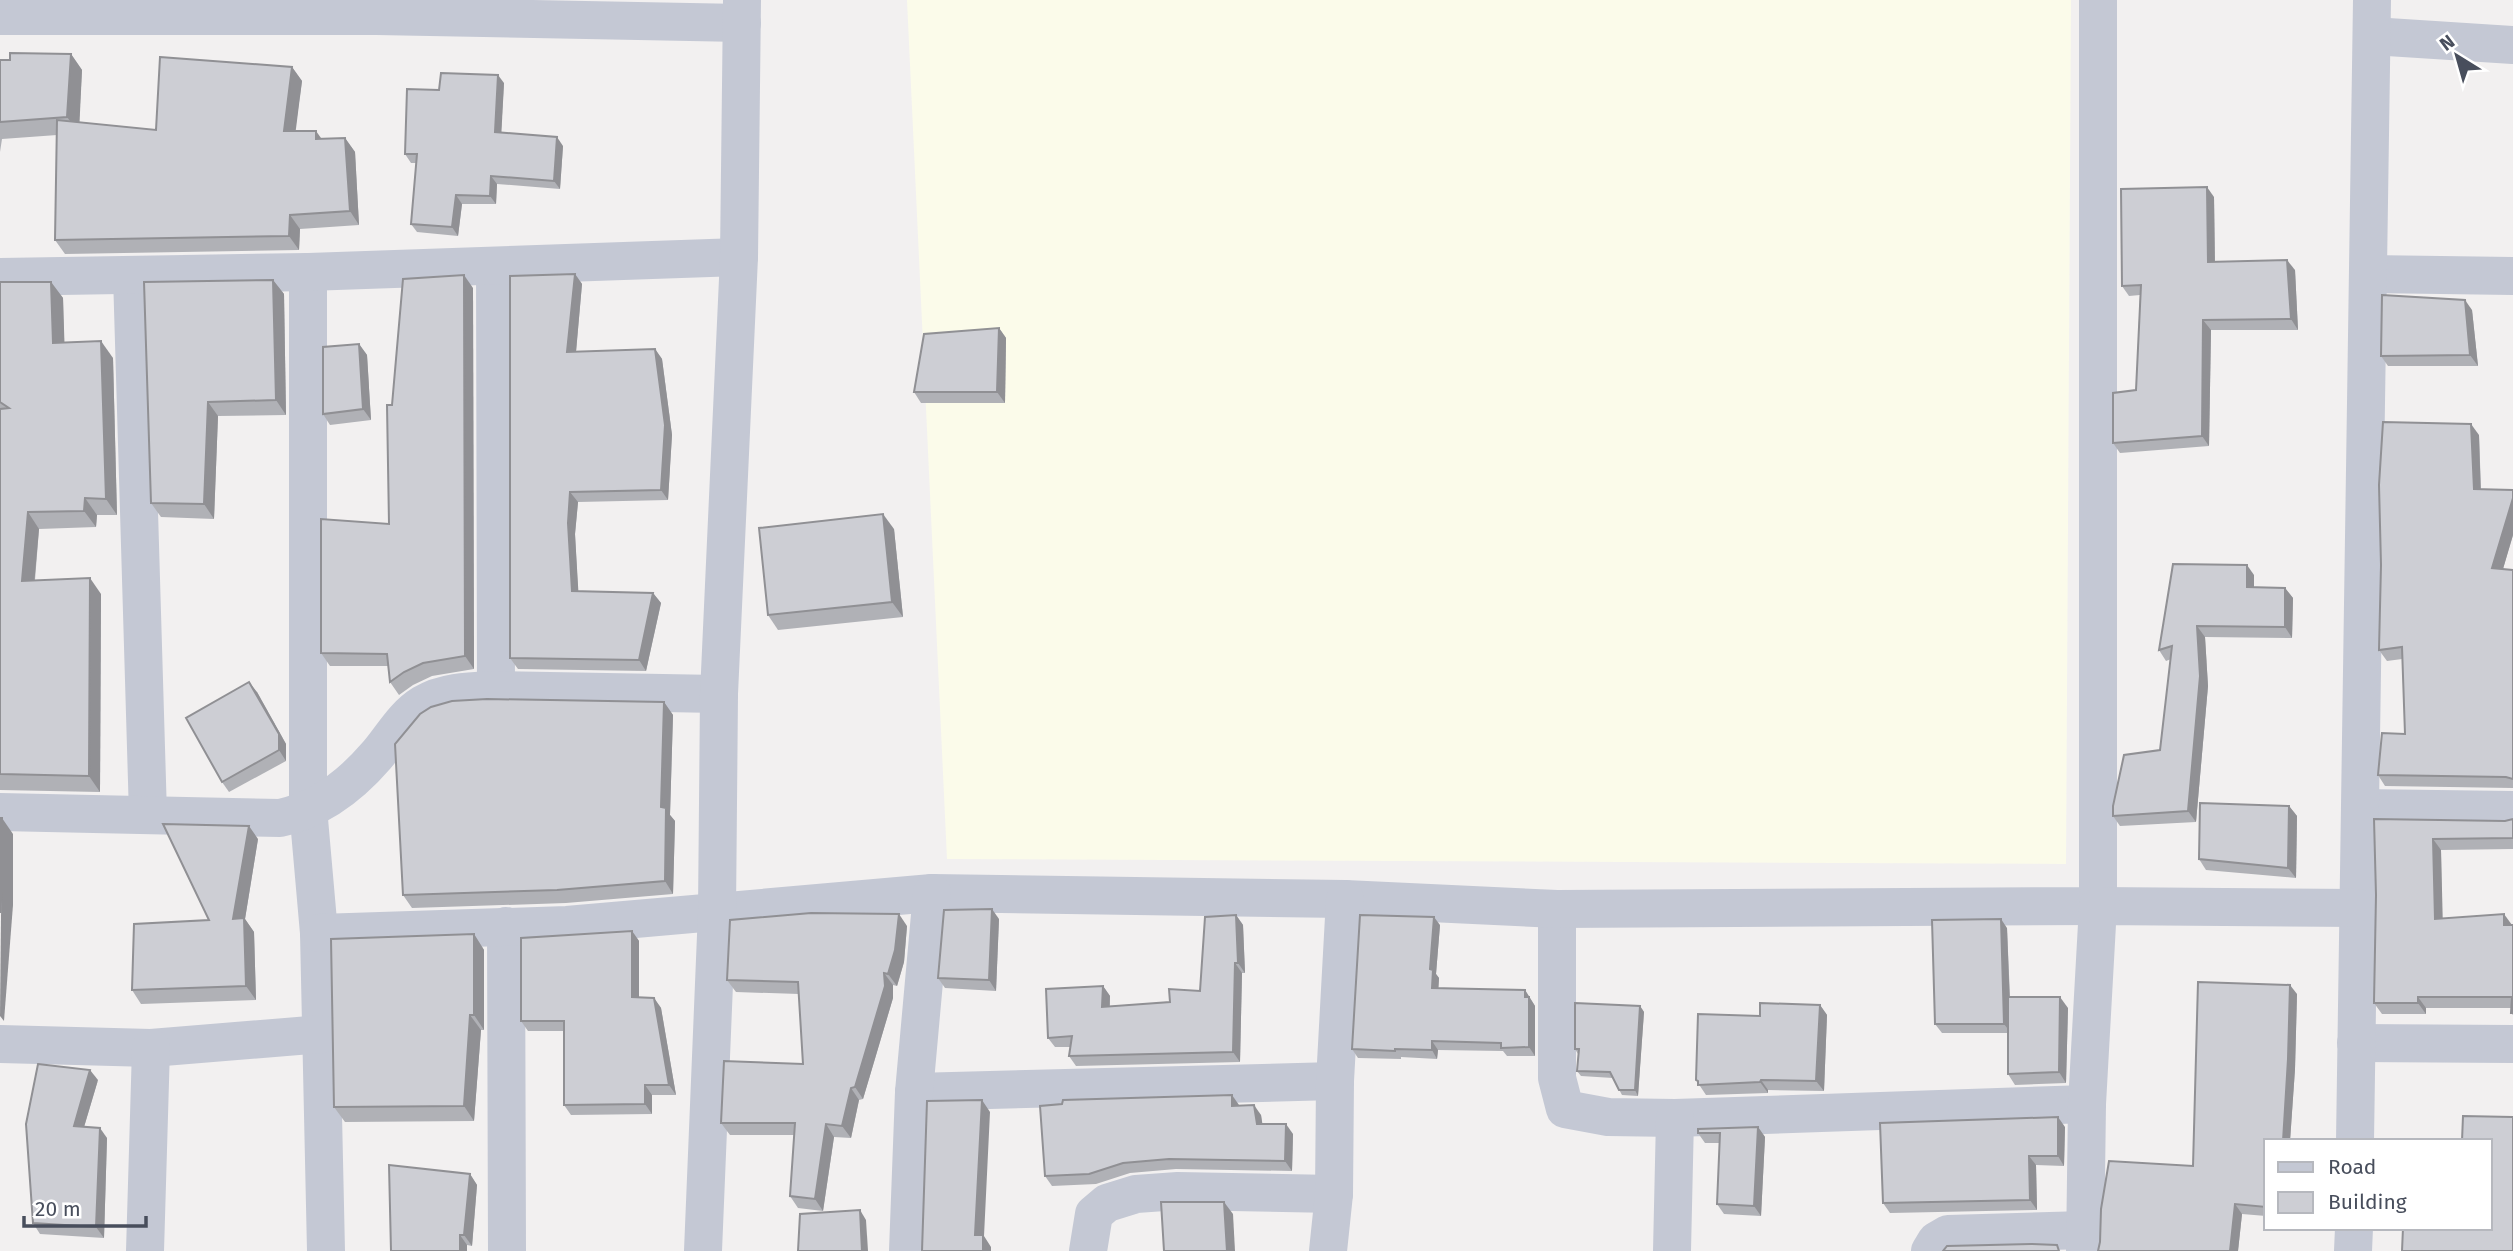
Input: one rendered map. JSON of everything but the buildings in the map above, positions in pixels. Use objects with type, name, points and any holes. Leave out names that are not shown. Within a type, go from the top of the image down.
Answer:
[{"type":"street","points":[[1930,1251],[1936,1241],[1948,1234],[2085,1240],[2087,1104],[2098,906],[2098,0]]},
{"type":"street","points":[[0,16],[158,9],[376,8],[742,12],[738,257],[719,694],[717,911],[703,1251]]},
{"type":"street","points":[[2355,1139],[2372,18],[2513,45]]},
{"type":"street","points":[[0,277],[309,272],[738,257]]},
{"type":"street","points":[[495,266],[496,690]]},
{"type":"street","points":[[309,272],[308,808],[319,933],[326,1251]]},
{"type":"street","points":[[2368,274],[2513,276]]},
{"type":"street","points":[[132,275],[148,815]]},
{"type":"street","points":[[0,812],[279,818],[296,815],[337,794],[378,754],[401,723],[423,704],[443,695],[496,690],[719,694]]},
{"type":"street","points":[[2360,808],[2513,810]]},
{"type":"street","points":[[319,933],[591,923],[932,893],[1345,899],[1557,909],[2098,906],[2358,908]]},
{"type":"street","points":[[908,1251],[914,1092],[932,893]]},
{"type":"street","points":[[1328,1251],[1334,1194],[1335,1081],[1345,899]]},
{"type":"street","points":[[1557,909],[1557,1078],[1565,1109],[1608,1117],[1675,1118],[2087,1104]]},
{"type":"street","points":[[506,926],[507,1251]]},
{"type":"street","points":[[0,1044],[152,1048],[321,1034]]},
{"type":"street","points":[[2356,1043],[2513,1044]]},
{"type":"street","points":[[145,1251],[152,1048]]},
{"type":"street","points":[[914,1092],[1335,1081]]},
{"type":"street","points":[[1671,1251],[1675,1118]]},
{"type":"street","points":[[1087,1251],[1094,1214],[1107,1203],[1136,1194],[1178,1191],[1334,1194]]},
{"type":"street","points":[[2353,1251],[2354,1230]]},
{"type":"shaded area","points":[[907,0],[2071,0],[2066,864],[947,859]]}]
